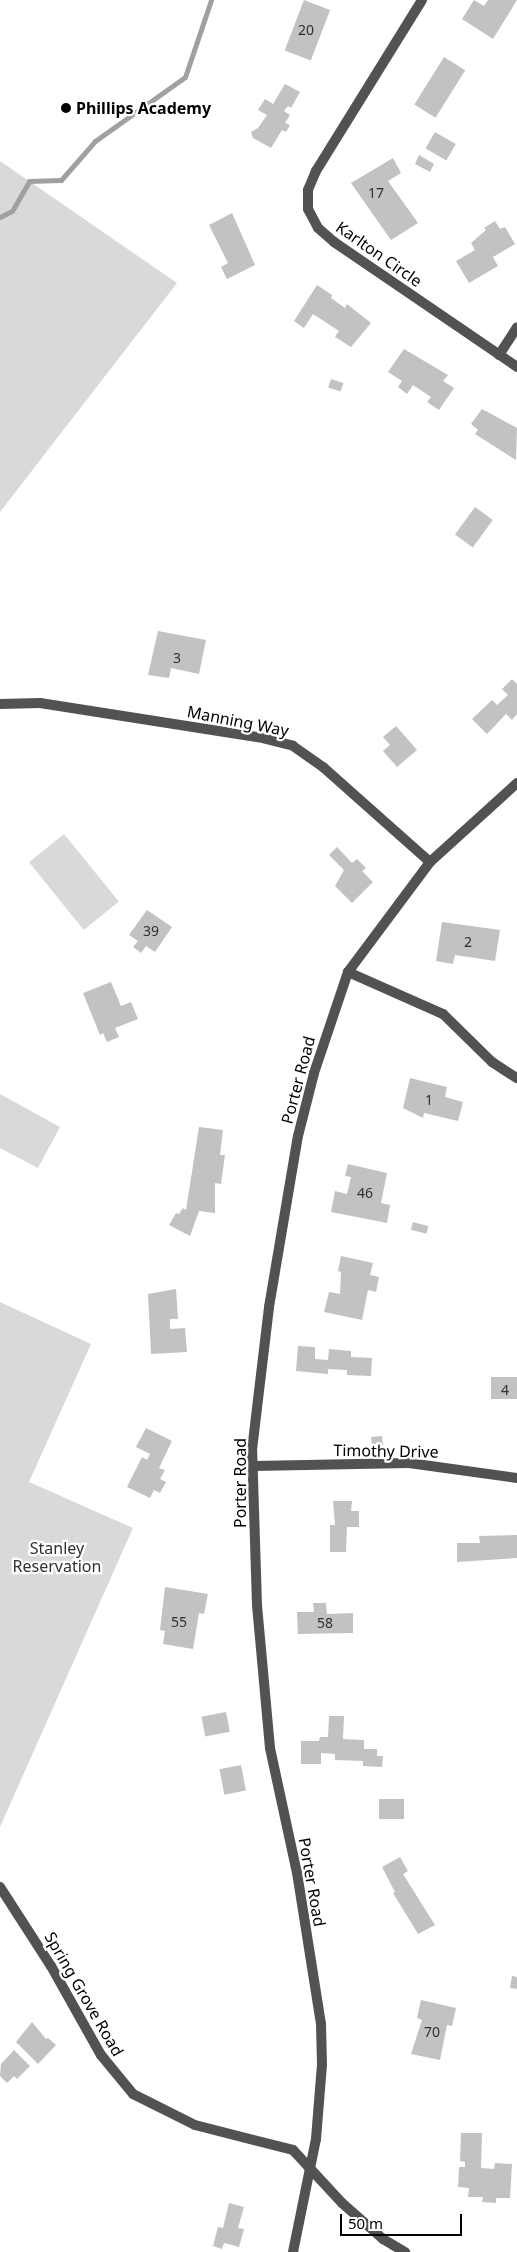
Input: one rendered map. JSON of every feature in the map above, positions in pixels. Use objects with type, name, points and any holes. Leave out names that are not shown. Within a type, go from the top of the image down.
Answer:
[{"type":"street","name":"Karlton Circle","points":[[422,0],[316,171],[308,190],[308,209],[318,228],[334,242],[517,367]]},
{"type":"street","points":[[499,355],[517,327]]},
{"type":"street","name":"Manning Way","points":[[0,704],[40,703],[258,737],[293,746],[323,767],[430,862]]},
{"type":"street","name":"Porter Road","points":[[293,2252],[322,2089],[321,2024],[297,1873],[270,1748],[257,1606],[252,1450],[269,1306],[287,1188],[314,1073],[348,972],[430,862],[517,784]]},
{"type":"street","points":[[348,972],[442,1014],[492,1062],[517,1078]]},
{"type":"street","name":"Timothy Drive","points":[[254,1466],[409,1463],[517,1478]]},
{"type":"street","name":"Spring Grove Road","points":[[0,1887],[51,1966],[101,2055],[133,2094],[195,2125],[293,2150],[309,2170],[383,2239],[405,2252]]},
{"type":"green space","points":[[0,161],[177,283],[0,512]]},
{"type":"green space","points":[[64,834],[119,902],[84,930],[29,862]]},
{"type":"green space","points":[[0,1094],[60,1127],[38,1168],[0,1148]]},
{"type":"green space","name":"Stanley Reservation","points":[[0,1302],[91,1344],[29,1482],[133,1528],[0,1827]]},
{"type":"building","points":[[304,0],[330,10],[311,60],[285,50]]},
{"type":"building","points":[[474,0],[484,6],[488,0],[517,0],[493,39],[462,19]]},
{"type":"building","points":[[444,57],[465,70],[436,118],[414,104]]},
{"type":"building","points":[[285,84],[300,92],[291,108],[288,106],[284,111],[290,115],[285,123],[290,125],[286,132],[282,130],[271,148],[253,138],[251,132],[258,128],[267,115],[258,110],[265,99],[273,104]]},
{"type":"building","points":[[435,132],[456,144],[446,160],[426,148]]},
{"type":"building","points":[[419,155],[434,164],[430,172],[415,164]]},
{"type":"building","points":[[393,158],[401,173],[388,181],[418,223],[391,240],[351,183]]},
{"type":"building","points":[[232,213],[255,265],[227,279],[221,267],[228,263],[209,225]]},
{"type":"building","points":[[495,221],[500,229],[505,227],[515,244],[493,257],[498,266],[469,283],[456,261],[475,250],[471,243],[486,230],[484,228]]},
{"type":"building","points":[[317,285],[332,295],[331,298],[345,308],[347,304],[371,323],[351,347],[335,337],[339,331],[313,314],[304,328],[294,321]]},
{"type":"building","points":[[404,349],[448,375],[443,381],[454,388],[439,410],[427,402],[431,397],[413,385],[407,394],[398,387],[402,381],[388,372]]},
{"type":"building","points":[[331,379],[343,383],[341,392],[328,388]]},
{"type":"building","points":[[482,409],[517,428],[516,460],[475,434],[478,430],[471,424]]},
{"type":"building","points":[[475,507],[493,520],[473,547],[455,535]]},
{"type":"building","points":[[158,631],[206,640],[199,674],[171,668],[169,678],[148,675]]},
{"type":"building","points":[[512,679],[517,684],[517,714],[512,720],[506,714],[487,734],[472,719],[492,700],[497,705],[508,695],[502,689]]},
{"type":"building","points":[[396,726],[417,750],[397,767],[383,751],[390,745],[383,737]]},
{"type":"building","points":[[337,847],[352,863],[357,859],[366,868],[362,871],[373,882],[352,903],[335,886],[344,870],[329,855]]},
{"type":"building","points":[[147,910],[172,927],[155,952],[146,946],[141,953],[133,947],[138,941],[129,935]]},
{"type":"building","points":[[442,922],[500,930],[495,961],[455,955],[453,964],[436,961]]},
{"type":"building","points":[[111,982],[121,1006],[131,1002],[138,1019],[115,1028],[119,1037],[107,1042],[103,1033],[100,1035],[83,993]]},
{"type":"building","points":[[410,1078],[447,1087],[445,1097],[463,1102],[458,1121],[424,1113],[423,1118],[403,1108]]},
{"type":"building","points":[[199,1127],[223,1130],[220,1155],[225,1155],[221,1184],[215,1183],[215,1213],[199,1211],[190,1236],[169,1225],[176,1213],[179,1214],[183,1208],[186,1210]]},
{"type":"building","points":[[348,1164],[387,1173],[381,1203],[390,1205],[387,1223],[331,1212],[335,1191],[347,1194],[351,1177],[345,1176]]},
{"type":"building","points":[[413,1222],[428,1226],[426,1234],[411,1230]]},
{"type":"building","points":[[341,1256],[373,1263],[370,1275],[379,1277],[376,1292],[368,1290],[362,1320],[324,1312],[329,1292],[340,1294],[341,1272],[338,1271]]},
{"type":"building","points":[[176,1289],[178,1319],[170,1319],[170,1329],[185,1328],[187,1352],[151,1354],[148,1294]]},
{"type":"building","points":[[298,1346],[315,1347],[315,1359],[328,1360],[329,1349],[351,1351],[351,1357],[372,1358],[371,1376],[347,1375],[347,1370],[328,1369],[328,1374],[296,1371]]},
{"type":"building","points":[[491,1377],[517,1377],[517,1399],[491,1399]]},
{"type":"building","points":[[146,1428],[172,1441],[159,1468],[165,1470],[160,1479],[166,1482],[160,1493],[154,1490],[150,1498],[127,1487],[142,1457],[147,1460],[150,1454],[136,1447]]},
{"type":"building","points":[[382,1436],[383,1445],[372,1445],[371,1437]]},
{"type":"building","points":[[333,1501],[352,1501],[351,1511],[359,1511],[359,1527],[347,1527],[346,1552],[330,1552],[330,1525],[335,1525]]},
{"type":"building","points":[[517,1535],[517,1558],[457,1562],[457,1543],[480,1543],[479,1536]]},
{"type":"building","points":[[165,1587],[208,1594],[204,1614],[199,1613],[193,1649],[163,1644],[165,1631],[160,1630]]},
{"type":"building","points":[[313,1603],[326,1603],[327,1614],[353,1613],[353,1633],[298,1634],[297,1612],[314,1612]]},
{"type":"building","points":[[226,1712],[230,1732],[205,1736],[201,1717]]},
{"type":"building","points":[[329,1716],[344,1716],[343,1739],[364,1740],[364,1749],[377,1749],[377,1756],[383,1756],[382,1767],[363,1766],[363,1761],[335,1760],[335,1754],[321,1753],[321,1764],[301,1764],[301,1741],[319,1741],[320,1737],[328,1737]]},
{"type":"building","points":[[241,1765],[246,1791],[224,1795],[219,1769]]},
{"type":"building","points":[[379,1799],[404,1799],[404,1819],[379,1819]]},
{"type":"building","points":[[400,1857],[408,1871],[403,1874],[435,1925],[418,1934],[393,1893],[395,1892],[382,1867]]},
{"type":"building","points":[[512,1976],[517,1977],[517,1989],[510,1988]]},
{"type":"building","points":[[421,2000],[456,2008],[452,2026],[447,2025],[440,2060],[411,2054],[422,2020],[417,2018]]},
{"type":"building","points":[[32,2022],[46,2039],[48,2038],[56,2045],[38,2064],[16,2042]]},
{"type":"building","points":[[14,2050],[30,2066],[17,2079],[14,2076],[7,2083],[0,2076],[1,2064]]},
{"type":"building","points":[[461,2133],[482,2133],[481,2168],[494,2169],[495,2163],[512,2164],[510,2198],[496,2198],[496,2203],[482,2202],[483,2197],[468,2197],[469,2188],[458,2187],[459,2167],[465,2167],[465,2162],[460,2161]]},
{"type":"building","points":[[229,2203],[244,2207],[238,2228],[244,2229],[239,2247],[224,2243],[222,2249],[213,2246],[218,2227],[223,2228]]},
{"type":"waterway","points":[[0,217],[12,211],[29,181],[61,180],[95,141],[185,77],[211,0]]},
{"type":"place","name":"Phillips Academy","points":[[66,108]]}]
